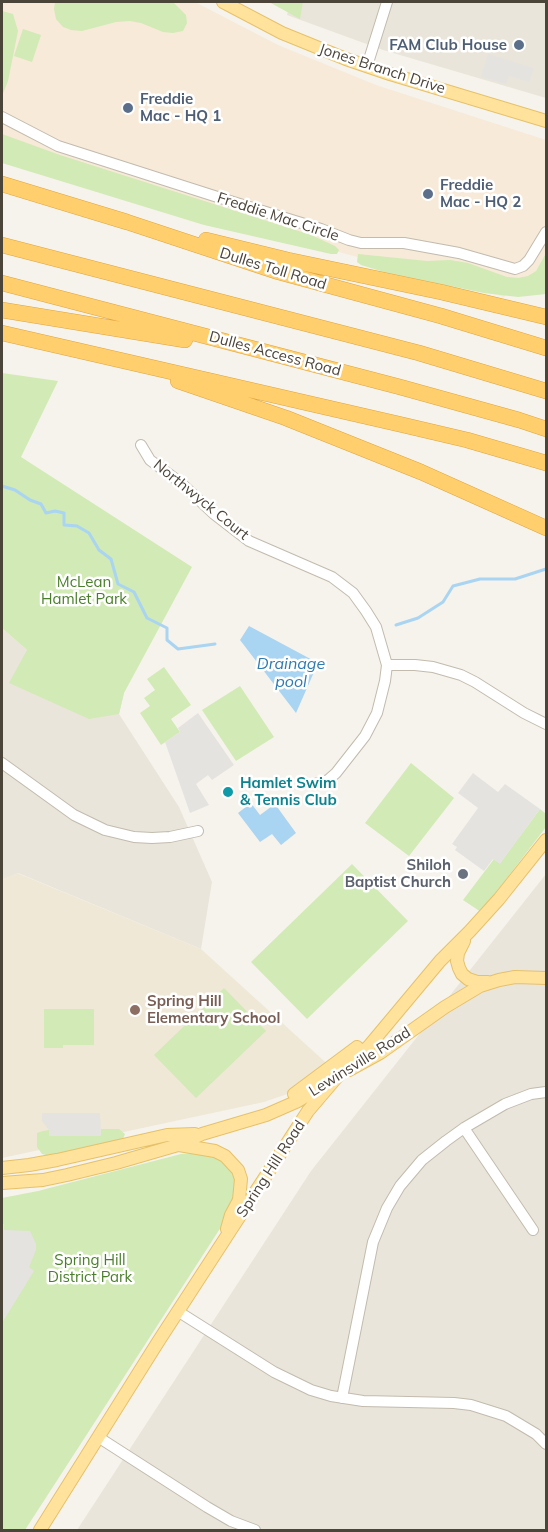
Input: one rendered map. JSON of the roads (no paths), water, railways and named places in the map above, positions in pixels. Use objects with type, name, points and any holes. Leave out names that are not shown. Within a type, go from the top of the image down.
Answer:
[{"type":"highway","name":"Dulles Toll Road","points":[[2,184],[275,271],[441,316],[546,348]]},
{"type":"highway","points":[[127,222],[546,317]]},
{"type":"highway","points":[[2,245],[418,353],[546,391]]},
{"type":"highway","name":"Dulles Access Road","points":[[2,283],[294,359],[546,429]]},
{"type":"highway","points":[[2,310],[294,359]]},
{"type":"highway","points":[[2,333],[404,424],[546,463]]},
{"type":"highway","points":[[104,356],[286,418],[422,472],[546,528]]},
{"type":"main road","name":"Jones Branch Drive","points":[[223,2],[320,50],[546,121]]},
{"type":"main road","name":"Spring Hill Road","points":[[40,1530],[308,1111],[337,1077],[369,1046],[440,961],[499,899],[546,840]]},
{"type":"main road","points":[[470,931],[458,952],[459,968],[468,979],[489,982]]},
{"type":"main road","name":"Lewinsville Road","points":[[2,1183],[43,1180],[116,1163],[266,1115],[298,1101],[392,1045],[445,1006],[489,982],[515,977],[546,978]]},
{"type":"main road","points":[[266,1115],[353,1052],[396,1012]]},
{"type":"main road","name":"Lewinsville Road","points":[[2,1168],[57,1160],[167,1135],[202,1134]]},
{"type":"main road","points":[[116,1163],[128,1154],[133,1142]]},
{"type":"main road","points":[[178,1145],[215,1151],[225,1156],[238,1170],[241,1179],[239,1200],[231,1215],[220,1248]]},
{"type":"main road","points":[[16,1182],[29,1165]]},
{"type":"street","points":[[367,66],[387,2]]},
{"type":"street","name":"Freddie Mac Circle","points":[[2,117],[58,147],[361,243],[404,243],[459,253],[515,269],[523,266],[529,260],[546,232]]},
{"type":"street","name":"Northwyck Court","points":[[141,446],[150,460],[181,483],[214,514],[249,541],[332,577],[353,593],[376,627],[387,665],[382,697],[372,725],[336,773],[328,780],[315,784]]},
{"type":"street","points":[[387,665],[433,667],[461,675],[546,724]]},
{"type":"street","points":[[2,763],[74,815],[105,830],[134,837],[152,838],[198,831]]},
{"type":"street","points":[[342,1398],[370,1255],[379,1225],[405,1179],[422,1160],[464,1128],[505,1104],[531,1094],[546,1092]]},
{"type":"street","points":[[464,1128],[533,1230]]},
{"type":"street","points":[[178,1312],[274,1372],[311,1390],[363,1401],[471,1405],[506,1416],[536,1434],[546,1444]]},
{"type":"street","points":[[98,1437],[207,1507],[231,1521],[255,1530]]},
{"type":"water","name":"Drainage pool","points":[[249,626],[318,663],[296,713],[240,640]]},
{"type":"water","points":[[251,803],[260,815],[275,804],[296,833],[281,845],[272,834],[260,842],[238,813]]},
{"type":"waterway","points":[[2,486],[15,490],[41,504],[46,513],[55,511],[64,513],[64,525],[77,526],[89,533],[99,550],[111,559],[118,584],[134,592],[147,618],[167,628],[167,640],[178,649],[215,644]]},
{"type":"waterway","points":[[396,625],[418,618],[443,602],[453,586],[480,579],[515,579],[546,569]]},
{"type":"place","name":"FAM Club House","points":[[519,45]]},
{"type":"place","name":"Freddie Mac - HQ 1","points":[[128,108]]},
{"type":"place","name":"Freddie Mac - HQ 2","points":[[428,194]]},
{"type":"place","name":"Hamlet Swim & Tennis Club","points":[[228,792]]},
{"type":"place","name":"Shiloh Baptist Church","points":[[463,874]]},
{"type":"place","name":"Spring Hill Elementary School","points":[[135,1010]]},
{"type":"park label","name":"McLean Hamlet Park","points":[[84,590]]},
{"type":"park label","name":"Spring Hill District Park","points":[[90,1268]]}]
